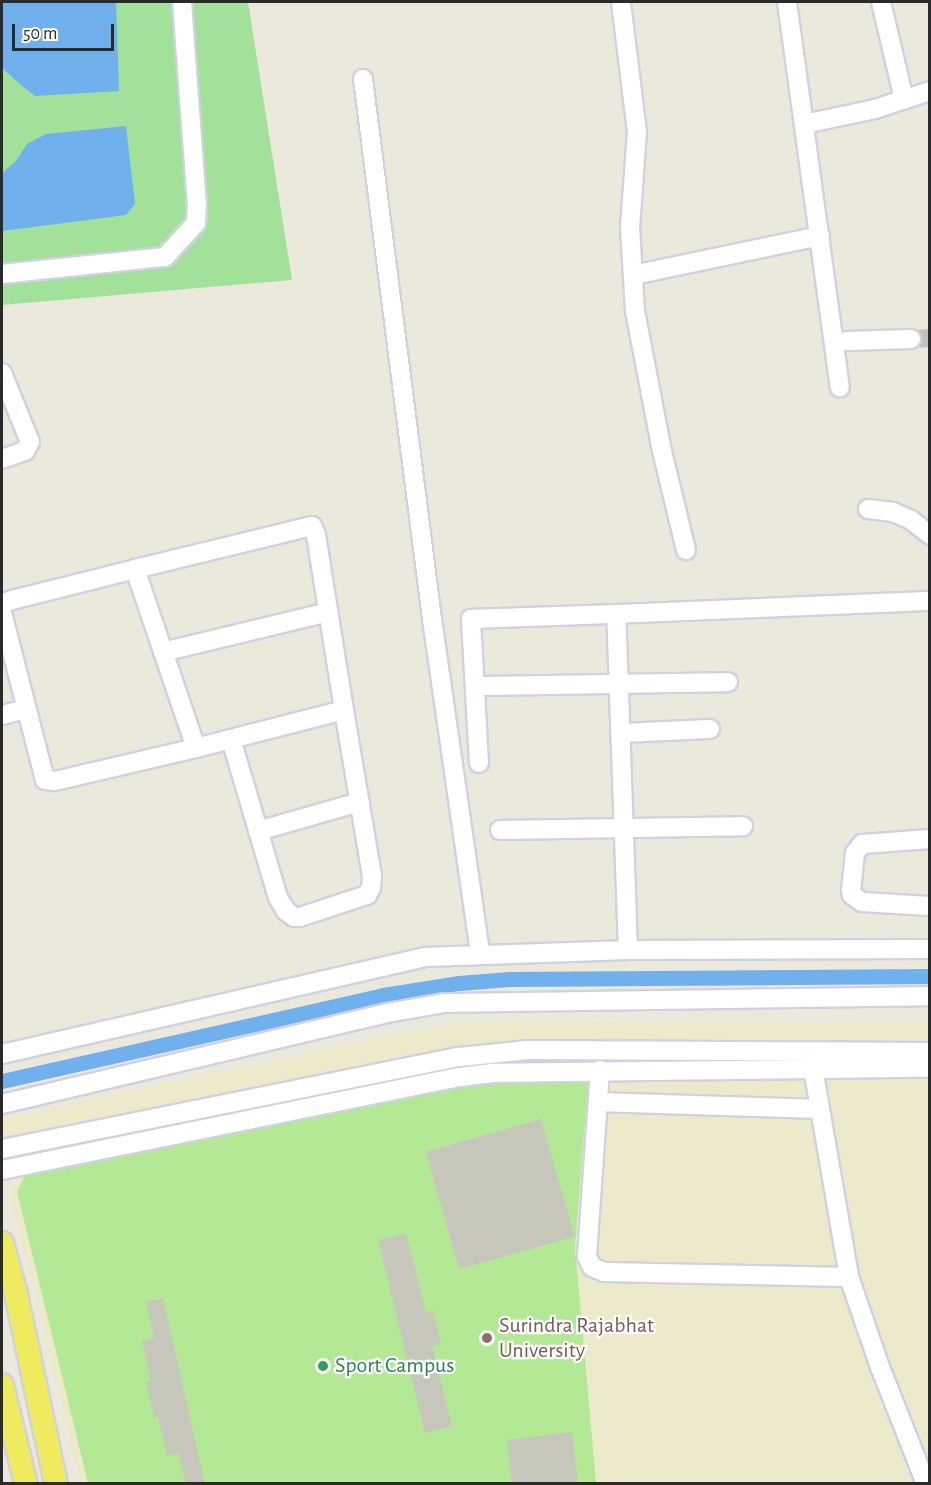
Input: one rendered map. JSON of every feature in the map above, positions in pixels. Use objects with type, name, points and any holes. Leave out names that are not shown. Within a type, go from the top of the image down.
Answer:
[{"type":"main road","points":[[2,1243],[16,1294],[57,1484]]},
{"type":"main road","points":[[2,1385],[26,1484]]},
{"type":"street","points":[[2,274],[165,257],[196,224],[197,206],[182,2]]},
{"type":"street","points":[[621,2],[637,132],[630,227],[635,311],[662,451],[686,550]]},
{"type":"street","points":[[788,2],[840,387]]},
{"type":"street","points":[[881,2],[904,99]]},
{"type":"street","points":[[363,79],[432,619],[480,953]]},
{"type":"street","points":[[804,124],[875,109],[930,91]]},
{"type":"street","points":[[633,275],[820,236]]},
{"type":"street","points":[[848,341],[911,339]]},
{"type":"street","points":[[2,373],[30,442],[25,451],[2,459]]},
{"type":"street","points":[[868,508],[893,512],[911,520],[930,535]]},
{"type":"street","points":[[2,608],[3,603],[12,600],[312,526],[316,535],[372,876],[371,888],[367,895],[300,917],[294,917],[286,911],[278,898],[231,739]]},
{"type":"street","points":[[135,569],[196,747]]},
{"type":"street","points":[[479,763],[471,620],[473,618],[930,601]]},
{"type":"street","points":[[163,652],[328,612]]},
{"type":"street","points":[[2,613],[9,679],[26,710],[45,780],[55,781],[344,710]]},
{"type":"street","points":[[616,614],[628,951]]},
{"type":"street","points":[[475,686],[728,681]]},
{"type":"street","points":[[2,715],[26,710]]},
{"type":"street","points":[[621,733],[710,729]]},
{"type":"street","points":[[258,831],[360,802]]},
{"type":"street","points":[[500,830],[625,826],[743,826]]},
{"type":"street","points":[[930,839],[862,844],[855,853],[852,890],[852,896],[862,902],[930,906]]},
{"type":"street","points":[[2,1054],[426,957],[480,953],[930,950]]},
{"type":"street","points":[[2,1104],[387,1013],[445,1003],[930,996]]},
{"type":"street","points":[[2,1149],[460,1057],[528,1050],[930,1052]]},
{"type":"street","points":[[813,1068],[849,1277],[880,1366],[926,1484]]},
{"type":"street","points":[[2,1170],[460,1077],[491,1073],[930,1068]]},
{"type":"street","points":[[600,1070],[587,1257],[592,1267],[604,1272],[849,1277]]},
{"type":"street","points":[[597,1102],[820,1109]]},
{"type":"shaded area","name":"Surindra Rajabhat University","points":[[472,1023],[929,1024],[929,1483],[81,1483],[10,1192],[19,1177],[10,1139],[2,1132],[2,1119],[398,1034]]},
{"type":"green space","points":[[2,2],[248,2],[292,280],[2,305]]},
{"type":"green space","name":"Sport Campus","points":[[588,1082],[575,1248],[596,1483],[88,1483],[17,1192],[25,1175],[477,1084]]},
{"type":"water","points":[[2,2],[116,2],[119,91],[35,96],[2,68]]},
{"type":"water","points":[[126,126],[135,204],[126,215],[2,231],[2,173],[16,161],[27,144],[46,134]]},
{"type":"building","points":[[541,1119],[575,1236],[459,1269],[426,1152]]},
{"type":"building","points":[[406,1233],[426,1313],[433,1311],[441,1344],[432,1346],[452,1426],[425,1433],[378,1240]]},
{"type":"building","points":[[163,1298],[205,1484],[186,1484],[179,1453],[167,1456],[158,1417],[154,1418],[146,1382],[151,1381],[142,1341],[154,1338],[146,1302]]},
{"type":"building","points":[[572,1432],[578,1484],[512,1484],[507,1440]]},
{"type":"waterway","points":[[2,1081],[383,995],[459,983],[510,979],[930,976]]},
{"type":"tunnel","points":[[911,339],[930,338]]},
{"type":"place","name":"Surindra Rajabhat University","points":[[487,1338]]},
{"type":"place","name":"Sport Campus","points":[[323,1366]]}]
